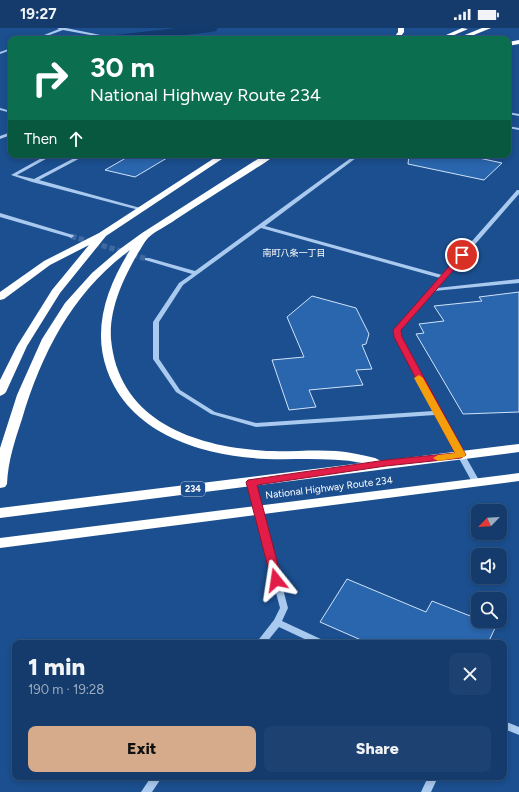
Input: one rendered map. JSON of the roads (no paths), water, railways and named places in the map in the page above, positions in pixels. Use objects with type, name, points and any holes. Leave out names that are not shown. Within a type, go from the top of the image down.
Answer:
[{"type":"highway","points":[[448,36],[469,28]]},
{"type":"highway","points":[[466,36],[488,28]]},
{"type":"highway","points":[[0,297],[47,263],[103,234],[219,158]]},
{"type":"highway","points":[[0,484],[0,469],[36,361],[58,321],[95,274],[145,235],[265,158]]},
{"type":"highway","points":[[0,392],[22,346],[56,292],[103,234]]},
{"type":"highway","points":[[145,235],[126,262],[116,287],[106,317],[105,342],[111,368],[121,390],[138,411],[165,430],[201,445],[245,454],[331,455],[386,463]]},
{"type":"highway","name":"234","points":[[386,463],[519,448]]},
{"type":"highway","name":"National Highway Route 234","points":[[0,513],[251,482],[386,463]]},
{"type":"highway","name":"National Highway Route 234","points":[[0,543],[519,477]]},
{"type":"street","points":[[43,36],[62,28],[104,36]]},
{"type":"street","points":[[46,158],[13,176],[141,209]]},
{"type":"street","points":[[34,181],[78,158]]},
{"type":"street","points":[[354,158],[181,284],[156,322],[156,359],[178,392],[212,413],[256,425],[437,413]]},
{"type":"street","points":[[476,482],[437,413],[398,337],[397,330],[519,192]]},
{"type":"street","points":[[0,215],[71,236]]},
{"type":"street","points":[[260,226],[443,277]]},
{"type":"street","points":[[147,259],[196,273]]},
{"type":"street","points":[[431,290],[519,282]]},
{"type":"street","points":[[251,482],[284,608],[277,622],[263,640]]},
{"type":"street","points":[[277,622],[316,640]]},
{"type":"street","points":[[507,726],[519,731]]},
{"type":"street","points":[[146,792],[155,780]]},
{"type":"street","points":[[426,792],[432,780]]},
{"type":"waterway","points":[[141,36],[211,28]]},
{"type":"tunnel","points":[[71,236],[147,259]]},
{"type":"district","name":"南町八条一丁目","points":[[294,253]]}]
